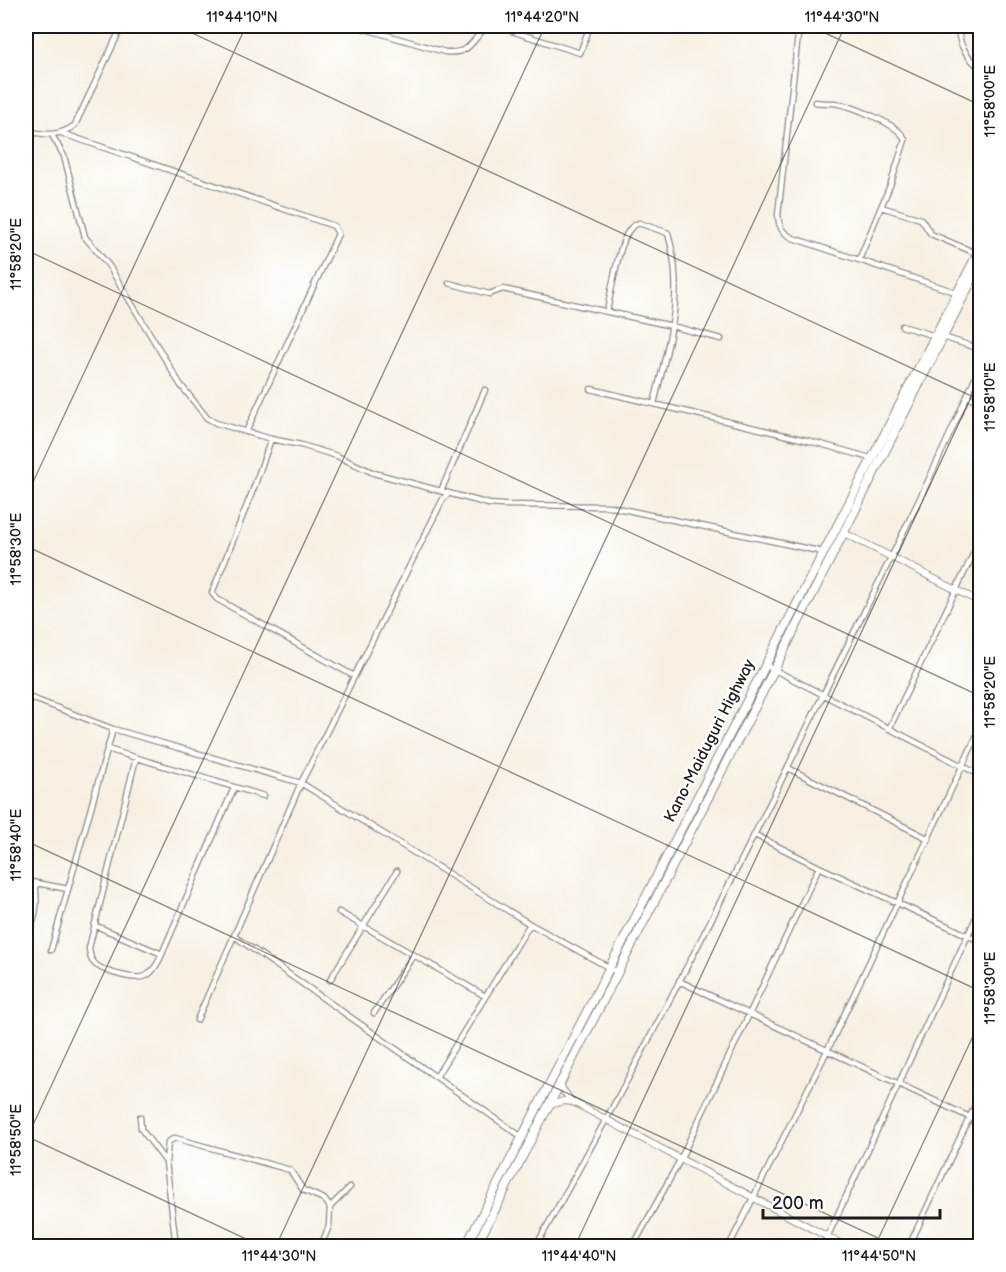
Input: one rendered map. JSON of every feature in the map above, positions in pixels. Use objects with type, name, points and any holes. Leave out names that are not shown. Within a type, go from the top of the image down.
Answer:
[{"type":"highway","name":"Kano-Maiduguri Highway","points":[[466,1246],[774,670],[880,462],[979,252]]},
{"type":"highway","name":"Kano-Maiduguri Highway","points":[[476,1246],[823,552],[981,264]]},
{"type":"street","points":[[26,131],[52,135],[61,133],[75,124],[122,26]]},
{"type":"street","points":[[355,26],[457,54],[467,49],[488,26],[506,28],[580,53],[590,26]]},
{"type":"street","points":[[799,26],[778,215],[779,227],[783,234],[958,293]]},
{"type":"street","points":[[958,26],[961,45],[966,54],[981,68]]},
{"type":"street","points":[[815,102],[836,104],[894,126],[903,134],[905,140],[903,152],[859,260]]},
{"type":"street","points":[[61,133],[334,226],[338,234],[246,432]]},
{"type":"street","points":[[52,135],[64,156],[85,237],[109,266],[180,384],[207,418],[216,423],[301,445],[337,456],[374,473],[489,504],[608,506],[823,552]]},
{"type":"street","points":[[881,207],[921,219],[931,234],[979,252]]},
{"type":"street","points":[[607,311],[626,236],[631,227],[639,223],[668,233],[677,284],[675,313],[654,404]]},
{"type":"street","points":[[449,283],[489,294],[503,289],[607,311],[721,339]]},
{"type":"street","points":[[902,326],[981,349]]},
{"type":"street","points":[[536,1246],[606,1120],[755,835],[892,558],[981,366]]},
{"type":"street","points":[[591,389],[810,441],[880,462]]},
{"type":"street","points":[[441,491],[485,390]]},
{"type":"street","points":[[968,396],[981,402]]},
{"type":"street","points":[[271,439],[212,594],[217,599],[354,676]]},
{"type":"street","points":[[197,1020],[301,783],[448,493]]},
{"type":"street","points":[[844,533],[981,602]]},
{"type":"street","points":[[889,729],[981,540]]},
{"type":"street","points":[[765,665],[981,776]]},
{"type":"street","points":[[26,696],[113,729],[301,783],[530,924],[613,970]]},
{"type":"street","points":[[51,950],[113,729]]},
{"type":"street","points":[[729,1246],[754,1200],[981,729]]},
{"type":"street","points":[[107,749],[264,796]]},
{"type":"street","points":[[136,758],[89,948],[90,958],[104,969],[131,977],[142,978],[149,974],[162,954],[234,788]]},
{"type":"street","points":[[788,768],[928,839]]},
{"type":"street","points":[[755,835],[981,941]]},
{"type":"street","points":[[637,1239],[680,1160],[819,867]]},
{"type":"street","points":[[330,980],[397,872]]},
{"type":"street","points":[[26,881],[68,889]]},
{"type":"street","points":[[26,936],[37,908],[35,883]]},
{"type":"street","points":[[823,1246],[981,909]]},
{"type":"street","points":[[339,912],[485,996]]},
{"type":"street","points":[[436,1077],[530,924]]},
{"type":"street","points":[[94,925],[162,954]]},
{"type":"street","points":[[234,936],[523,1137]]},
{"type":"street","points":[[375,1013],[413,956]]},
{"type":"street","points":[[680,981],[981,1122]]},
{"type":"street","points":[[560,1081],[562,1089],[573,1102],[754,1200],[845,1246]]},
{"type":"street","points":[[909,1246],[981,1095]]},
{"type":"street","points":[[548,1106],[564,1101],[573,1102]]},
{"type":"street","points":[[140,1117],[141,1129],[166,1162]]},
{"type":"street","points":[[176,1246],[166,1162],[168,1142],[175,1138],[290,1170],[303,1190],[324,1199],[330,1207],[330,1220],[321,1246]]},
{"type":"street","points":[[330,1207],[350,1186]]}]
